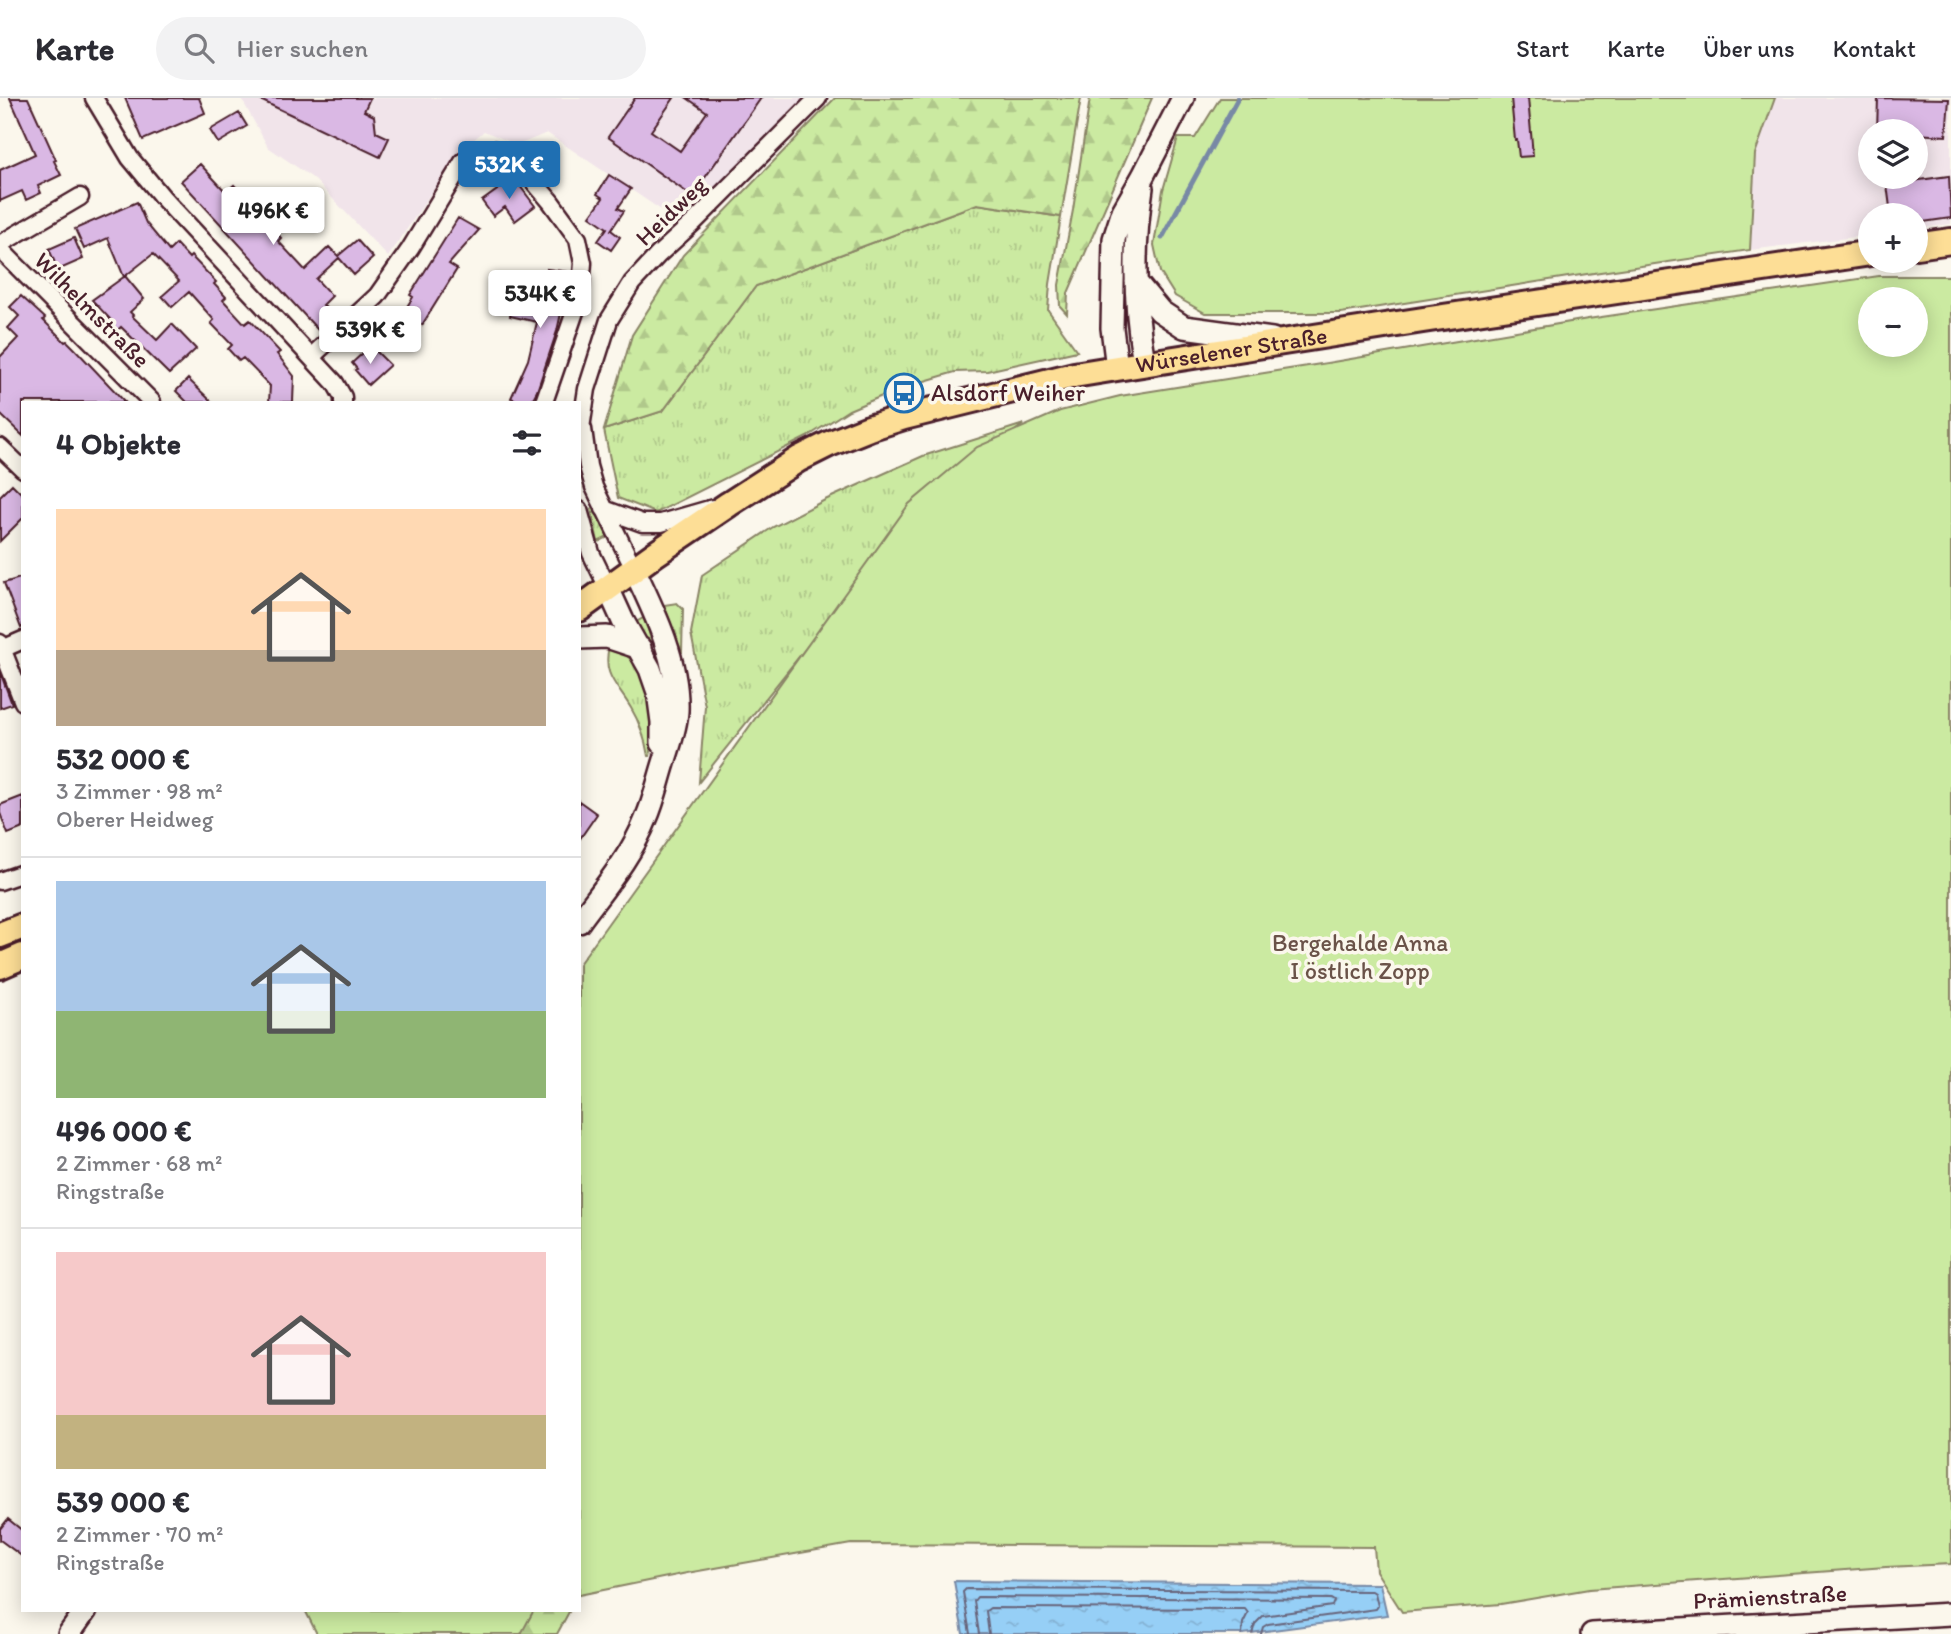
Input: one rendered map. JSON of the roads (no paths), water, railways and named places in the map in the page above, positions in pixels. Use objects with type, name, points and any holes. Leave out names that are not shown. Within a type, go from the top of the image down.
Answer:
[{"type":"main road","points":[[1117,368],[1112,328],[1114,239],[1123,211],[1182,98]]},
{"type":"main road","points":[[1143,176],[1135,248],[1144,363]]},
{"type":"main road","points":[[1928,244],[1951,241]]},
{"type":"main road","name":"Würselener Straße","points":[[581,608],[729,504],[799,459],[869,428],[904,417],[1074,375],[1144,363],[1858,255]]},
{"type":"main road","points":[[1136,282],[1160,311],[1184,327],[1289,341]]},
{"type":"main road","points":[[581,919],[631,849],[646,821],[656,794],[677,712],[675,687],[663,636],[634,569]]},
{"type":"main road","points":[[608,588],[623,621],[640,648],[658,692],[663,766]]},
{"type":"main road","points":[[581,638],[607,637],[640,648]]},
{"type":"main road","points":[[0,935],[21,927]]},
{"type":"main road","points":[[0,966],[21,957]]},
{"type":"main road","points":[[69,1634],[85,1612]]},
{"type":"main road","name":"Prämienstraße","points":[[1592,1634],[1951,1614]]},
{"type":"street","points":[[94,98],[130,158],[164,199],[335,383],[343,401]]},
{"type":"street","name":"Heidweg","points":[[581,427],[587,389],[609,320],[632,284],[658,255],[818,98]]},
{"type":"street","points":[[311,357],[377,296],[410,249],[463,162],[477,151],[495,150],[514,158],[551,202],[578,239],[583,263],[580,297],[544,401]]},
{"type":"street","points":[[0,246],[80,198]]},
{"type":"street","name":"Wilhelmstraße","points":[[0,246],[151,401]]},
{"type":"street","name":"Heidweg","points":[[582,420],[594,487],[634,569]]},
{"type":"street","points":[[0,447],[21,467]]},
{"type":"street","points":[[604,509],[642,523],[661,523],[729,504]]},
{"type":"street","points":[[581,517],[591,553],[608,588]]},
{"type":"street","points":[[21,641],[1,648],[21,697]]},
{"type":"street","points":[[0,881],[21,874]]},
{"type":"water","points":[[954,1581],[1380,1584],[1387,1615],[1243,1634],[963,1634]]},
{"type":"waterway","points":[[1162,238],[1238,98]]},
{"type":"place","name":"Alsdorf Weiher","points":[[904,393]]},
{"type":"park label","name":"Bergehalde Anna I östlich Zopp","points":[[1360,957]]}]
